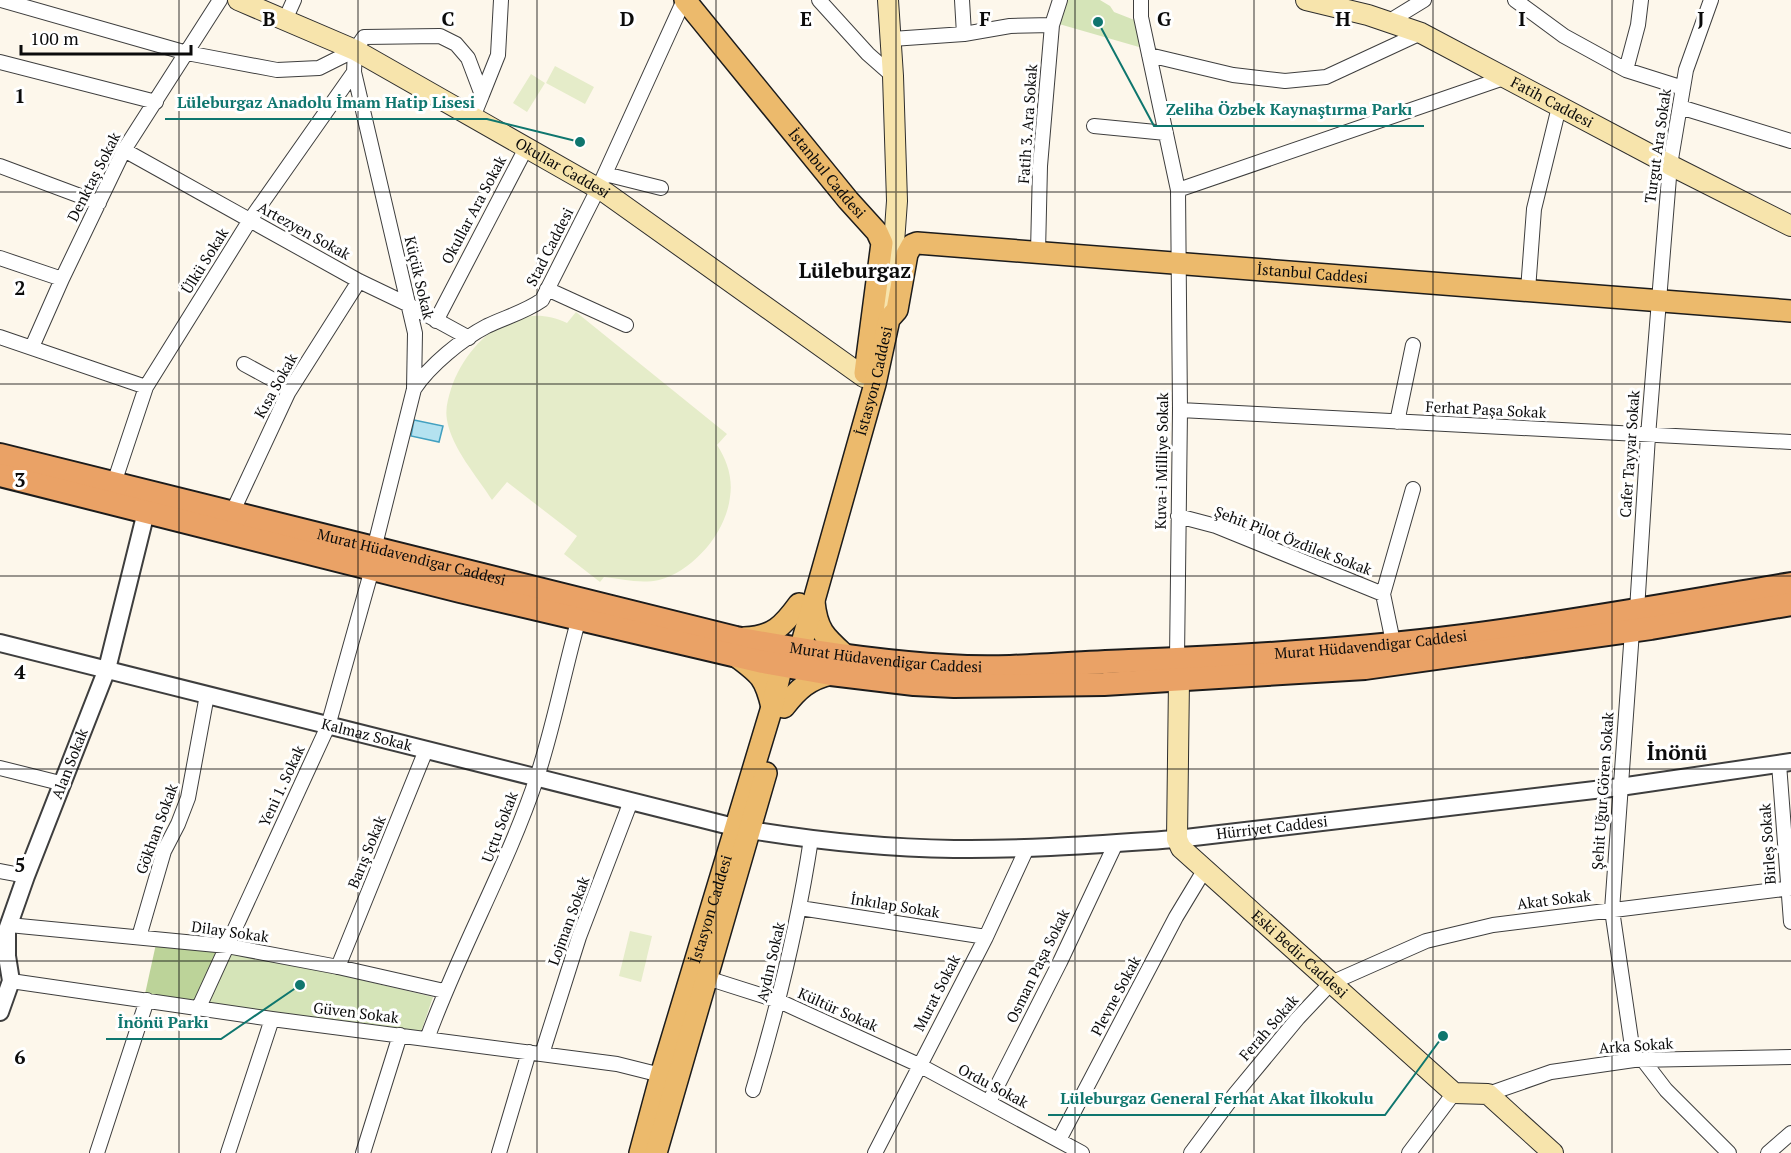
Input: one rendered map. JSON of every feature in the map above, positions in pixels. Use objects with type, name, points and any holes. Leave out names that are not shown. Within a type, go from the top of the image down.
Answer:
[{"type":"highway","name":"Murat Hüdavendigar Caddesi","points":[[0,455],[232,513],[373,559],[579,618],[791,658],[831,675],[884,681],[954,686],[1093,684],[1246,656],[1791,604]]},
{"type":"highway","name":"Murat Hüdavendigar Caddesi","points":[[0,475],[146,512],[373,559],[736,647]]},
{"type":"highway","name":"Murat Hüdavendigar Caddesi","points":[[791,658],[846,656],[926,665],[985,668],[1365,668],[1634,620],[1791,584]]},
{"type":"main road","name":"Okullar Caddesi","points":[[238,0],[355,50],[526,148],[601,181],[870,380]]},
{"type":"main road","name":"İstanbul Caddesi","points":[[685,0],[848,200],[877,232],[882,243],[870,380]]},
{"type":"main road","name":"İstasyon Caddesi","points":[[640,1153],[669,1077],[889,319],[885,310],[897,201],[892,39],[888,0]]},
{"type":"main road","name":"Fatih Caddesi","points":[[1306,0],[1368,15],[1421,33],[1670,165],[1791,226]]},
{"type":"main road","name":"İstanbul Caddesi","points":[[889,319],[897,310],[907,254],[912,245],[921,243],[1791,311]]},
{"type":"main road","points":[[831,675],[810,681],[778,707],[765,681],[736,647],[752,638],[776,630],[806,602],[825,637],[846,656]]},
{"type":"main road","points":[[1177,839],[1178,669]]},
{"type":"main road","name":"Eski Bedir Caddesi","points":[[1177,839],[1182,848],[1454,1093]]},
{"type":"main road","name":"İstasyon Caddesi","points":[[656,1153],[669,1077]]},
{"type":"main road","points":[[1454,1093],[1488,1094],[1553,1153]]},
{"type":"street","points":[[1,0],[187,53],[277,70],[319,68],[355,50],[364,37],[440,36],[456,44],[468,58],[482,95]]},
{"type":"street","name":"Denktaş Sokak","points":[[32,347],[124,150],[220,0]]},
{"type":"street","points":[[285,20],[294,0]]},
{"type":"street","points":[[473,117],[498,55],[501,0]]},
{"type":"street","name":"Stad Caddesi","points":[[414,389],[426,372],[469,338],[486,327],[531,308],[542,300],[601,181],[685,0]]},
{"type":"street","points":[[819,0],[868,54],[893,76]]},
{"type":"street","points":[[962,0],[964,34]]},
{"type":"street","name":"Fatih 3. Ara Sokak","points":[[1038,252],[1040,166],[1052,25],[1060,0]]},
{"type":"street","name":"Kuva-i Milliye Sokak","points":[[1141,0],[1141,17],[1178,190],[1178,669]]},
{"type":"street","points":[[1388,22],[1424,0]]},
{"type":"street","points":[[1515,0],[1564,36],[1626,70],[1683,88]]},
{"type":"street","points":[[1626,70],[1638,25],[1641,0]]},
{"type":"street","name":"Turgut Ara Sokak","points":[[1658,301],[1670,165],[1686,70],[1711,0]]},
{"type":"street","points":[[892,39],[964,34],[1010,26],[1052,25]]},
{"type":"street","points":[[1149,55],[1233,75],[1285,81],[1326,77],[1421,33]]},
{"type":"street","name":"Küçük Sokak","points":[[355,50],[354,72],[415,333],[414,389],[373,559]]},
{"type":"street","points":[[0,62],[156,102]]},
{"type":"street","name":"Ülkü Sokak","points":[[114,483],[146,387],[250,220],[354,72]]},
{"type":"street","points":[[1178,190],[1504,78]]},
{"type":"street","points":[[1528,290],[1534,209],[1559,107]]},
{"type":"street","points":[[1680,107],[1791,141]]},
{"type":"street","points":[[1094,126],[1166,133]]},
{"type":"street","name":"Okullar Ara Sokak","points":[[436,321],[526,148]]},
{"type":"street","name":"Artezyen Sokak","points":[[124,150],[359,281],[469,338]]},
{"type":"street","points":[[0,166],[99,203]]},
{"type":"street","points":[[601,181],[661,188]]},
{"type":"street","points":[[0,258],[62,279]]},
{"type":"street","name":"Kısa Sokak","points":[[232,513],[290,389],[359,281]]},
{"type":"street","points":[[547,289],[626,325]]},
{"type":"street","name":"Cafer Tayyar Sokak","points":[[1634,620],[1658,301]]},
{"type":"street","points":[[0,337],[146,387]]},
{"type":"street","points":[[1397,422],[1413,345]]},
{"type":"street","points":[[244,364],[290,389]]},
{"type":"street","name":"Ferhat Paşa Sokak","points":[[1179,410],[1791,442]]},
{"type":"street","points":[[1383,594],[1413,489]]},
{"type":"street","name":"Alan Sokak","points":[[0,1012],[11,981],[7,956],[7,930],[107,669],[146,512]]},
{"type":"street","name":"Şehit Pilot Özdilek Sokak","points":[[1178,516],[1216,526],[1383,594],[1393,642]]},
{"type":"street","name":"Yeni 1. Sokak","points":[[199,1007],[328,726],[373,559]]},
{"type":"street","name":"Uçtu Sokak","points":[[427,1039],[444,991],[499,874],[537,777],[579,618]]},
{"type":"street","name":"Şehit Uğur Gören Sokak","points":[[1634,620],[1612,910],[1639,1060]]},
{"type":"street","name":"Kalmaz Sokak","points":[[0,643],[742,828]]},
{"type":"street","name":"Gökhan Sokak","points":[[139,937],[164,851],[188,798],[207,694]]},
{"type":"street","name":"Barış Sokak","points":[[338,967],[426,750]]},
{"type":"street","name":"Hürriyet Caddesi","points":[[742,828],[811,839],[914,848],[1027,848],[1116,843],[1177,839],[1620,787],[1785,763]]},
{"type":"street","name":"Birleş Sokak","points":[[1785,763],[1791,921]]},
{"type":"street","points":[[0,768],[63,784]]},
{"type":"street","name":"Lojman Sokak","points":[[499,1153],[631,801]]},
{"type":"street","name":"Aydın Sokak","points":[[753,1090],[779,1001],[800,908],[811,839]]},
{"type":"street","name":"Osman Paşa Sokak","points":[[989,1102],[1060,962],[1116,843]]},
{"type":"street","name":"Murat Sokak","points":[[875,1153],[986,937],[1027,848]]},
{"type":"street","name":"Plevne Sokak","points":[[1059,1140],[1176,917],[1205,869]]},
{"type":"street","points":[[0,871],[26,876]]},
{"type":"street","name":"Akat Sokak","points":[[1331,983],[1426,941],[1493,925],[1789,889]]},
{"type":"street","name":"İnkılap Sokak","points":[[800,908],[986,937]]},
{"type":"street","name":"Dilay Sokak","points":[[9,925],[227,946],[338,967],[444,991]]},
{"type":"street","name":"Kültür Sokak","points":[[699,976],[779,1001],[919,1065]]},
{"type":"street","name":"Güven Sokak","points":[[11,981],[272,1019],[617,1064],[669,1077]]},
{"type":"street","name":"Ferah Sokak","points":[[1191,1153],[1249,1077],[1298,1018],[1331,983]]},
{"type":"street","points":[[97,1153],[147,1000]]},
{"type":"street","points":[[228,1153],[272,1019]]},
{"type":"street","points":[[363,1153],[400,1035]]},
{"type":"street","name":"Arka Sokak","points":[[1488,1094],[1551,1072],[1639,1060],[1791,1057]]},
{"type":"street","points":[[1639,1060],[1730,1153]]},
{"type":"street","name":"Ordu Sokak","points":[[919,1065],[1082,1153]]},
{"type":"street","points":[[1409,1153],[1454,1093]]},
{"type":"street","points":[[1768,1153],[1791,1132]]},
{"type":"green space","points":[[1066,0],[1100,0],[1110,6],[1114,12],[1137,21],[1139,47],[1059,24]]},
{"type":"green space","points":[[555,66],[594,87],[585,104],[546,83]]},
{"type":"green space","points":[[531,74],[545,83],[527,112],[513,103]]},
{"type":"green space","points":[[576,312],[727,434],[717,445],[724,457],[731,483],[727,511],[722,524],[706,549],[695,559],[672,575],[659,580],[638,581],[604,577],[600,582],[564,554],[577,536],[507,482],[492,500],[459,452],[450,431],[446,412],[451,389],[458,371],[481,340],[512,320],[530,316],[548,317],[567,323]]},
{"type":"green space","points":[[630,931],[652,936],[641,982],[619,976]]},
{"type":"green space","points":[[156,944],[219,950],[196,1000],[145,994]]},
{"type":"green space","points":[[230,953],[336,974],[433,997],[421,1032],[209,1003]]},
{"type":"water","points":[[414,420],[443,426],[439,442],[411,436]]},
{"type":"place","name":"Zeliha Özbek Kaynaştırma Parkı","points":[[1098,22]]},
{"type":"place","name":"Lüleburgaz Anadolu İmam Hatip Lisesi","points":[[580,142]]},
{"type":"place","name":"İnönü Parkı","points":[[300,985]]},
{"type":"place","name":"Lüleburgaz General Ferhat Akat İlkokulu","points":[[1443,1036]]},
{"type":"district","name":"Lüleburgaz","points":[[855,271]]},
{"type":"district","name":"İnönü","points":[[1677,753]]}]
